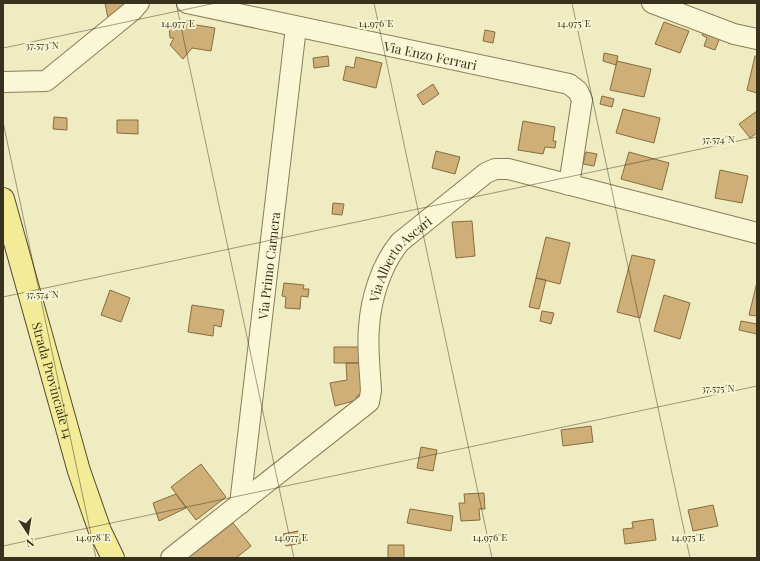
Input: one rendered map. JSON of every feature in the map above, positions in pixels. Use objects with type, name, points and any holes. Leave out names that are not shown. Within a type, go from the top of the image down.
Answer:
[{"type":"main road","name":"Strada Provinciale 14","points":[[3,199],[79,472],[100,531],[113,558]]},
{"type":"street","points":[[3,82],[46,81],[132,11],[138,3]]},
{"type":"street","name":"Via Enzo Ferrari","points":[[187,3],[569,84],[578,90],[582,100],[569,185]]},
{"type":"street","points":[[652,3],[734,34],[757,39]]},
{"type":"street","name":"Via Primo Carnera","points":[[240,504],[296,27]]},
{"type":"street","name":"Via Alberto Ascari","points":[[171,558],[369,402],[369,327],[376,288],[390,254],[400,242],[486,173],[495,169],[508,169],[757,233]]},
{"type":"building","points":[[105,3],[132,3],[109,23]]},
{"type":"building","points":[[664,22],[689,31],[680,53],[655,44]]},
{"type":"building","points":[[184,23],[215,28],[211,51],[192,48],[183,59],[170,45],[174,38],[170,38],[169,25],[183,28]]},
{"type":"building","points":[[705,28],[721,35],[715,50],[704,46],[707,38],[702,35]]},
{"type":"building","points":[[485,30],[495,32],[493,43],[483,41]]},
{"type":"building","points":[[604,53],[618,56],[616,65],[603,61]]},
{"type":"building","points":[[328,56],[329,66],[314,68],[313,58]]},
{"type":"building","points":[[755,56],[757,56],[757,93],[747,90]]},
{"type":"building","points":[[356,57],[382,63],[376,88],[343,80],[346,66],[354,68]]},
{"type":"building","points":[[617,61],[651,69],[644,97],[610,90]]},
{"type":"building","points":[[433,84],[439,94],[423,105],[417,95]]},
{"type":"building","points":[[602,96],[614,99],[612,107],[600,104]]},
{"type":"building","points":[[623,109],[660,118],[654,143],[616,133]]},
{"type":"building","points":[[757,111],[757,133],[750,138],[739,124]]},
{"type":"building","points":[[54,117],[67,118],[67,130],[53,129]]},
{"type":"building","points":[[117,120],[138,120],[138,134],[117,133]]},
{"type":"building","points":[[523,121],[555,127],[553,141],[556,141],[555,148],[545,147],[543,154],[518,150]]},
{"type":"building","points":[[436,151],[460,157],[455,174],[432,168]]},
{"type":"building","points":[[586,152],[597,154],[594,166],[583,164]]},
{"type":"building","points":[[629,152],[669,163],[662,190],[621,179]]},
{"type":"building","points":[[720,170],[748,176],[742,203],[715,198]]},
{"type":"building","points":[[333,203],[344,204],[342,215],[332,214]]},
{"type":"building","points":[[472,221],[475,256],[456,258],[452,222]]},
{"type":"building","points":[[546,237],[570,243],[560,284],[536,278]]},
{"type":"building","points":[[632,255],[655,260],[640,318],[617,312]]},
{"type":"building","points":[[536,278],[546,280],[539,309],[529,307]]},
{"type":"building","points":[[757,282],[757,316],[749,315]]},
{"type":"building","points":[[284,283],[304,285],[303,289],[309,289],[308,297],[301,296],[300,309],[285,308],[286,297],[282,296]]},
{"type":"building","points":[[110,290],[130,298],[121,322],[101,315]]},
{"type":"building","points":[[664,295],[690,303],[680,339],[654,331]]},
{"type":"building","points":[[192,305],[224,310],[221,327],[214,325],[213,336],[188,332]]},
{"type":"building","points":[[542,311],[554,313],[551,324],[540,321]]},
{"type":"building","points":[[741,321],[757,324],[757,334],[739,330]]},
{"type":"building","points":[[334,347],[362,347],[362,363],[334,363]]},
{"type":"building","points":[[346,363],[362,363],[361,394],[357,396],[357,400],[335,406],[330,383],[347,380]]},
{"type":"building","points":[[591,426],[593,442],[563,446],[561,430]]},
{"type":"building","points":[[421,447],[437,450],[433,471],[417,468]]},
{"type":"building","points":[[201,464],[226,497],[196,520],[171,487]]},
{"type":"building","points":[[484,493],[485,509],[479,509],[480,520],[461,521],[459,503],[465,503],[464,494]]},
{"type":"building","points":[[176,494],[186,508],[159,521],[153,503]]},
{"type":"building","points":[[713,505],[718,526],[693,531],[688,510]]},
{"type":"building","points":[[410,509],[453,516],[451,531],[407,523]]},
{"type":"building","points":[[653,519],[656,540],[625,544],[623,529],[633,528],[632,522]]},
{"type":"building","points":[[233,523],[251,546],[236,558],[188,558]]},
{"type":"building","points":[[298,531],[301,543],[286,546],[283,534]]},
{"type":"building","points":[[388,545],[404,545],[404,558],[388,558]]}]
